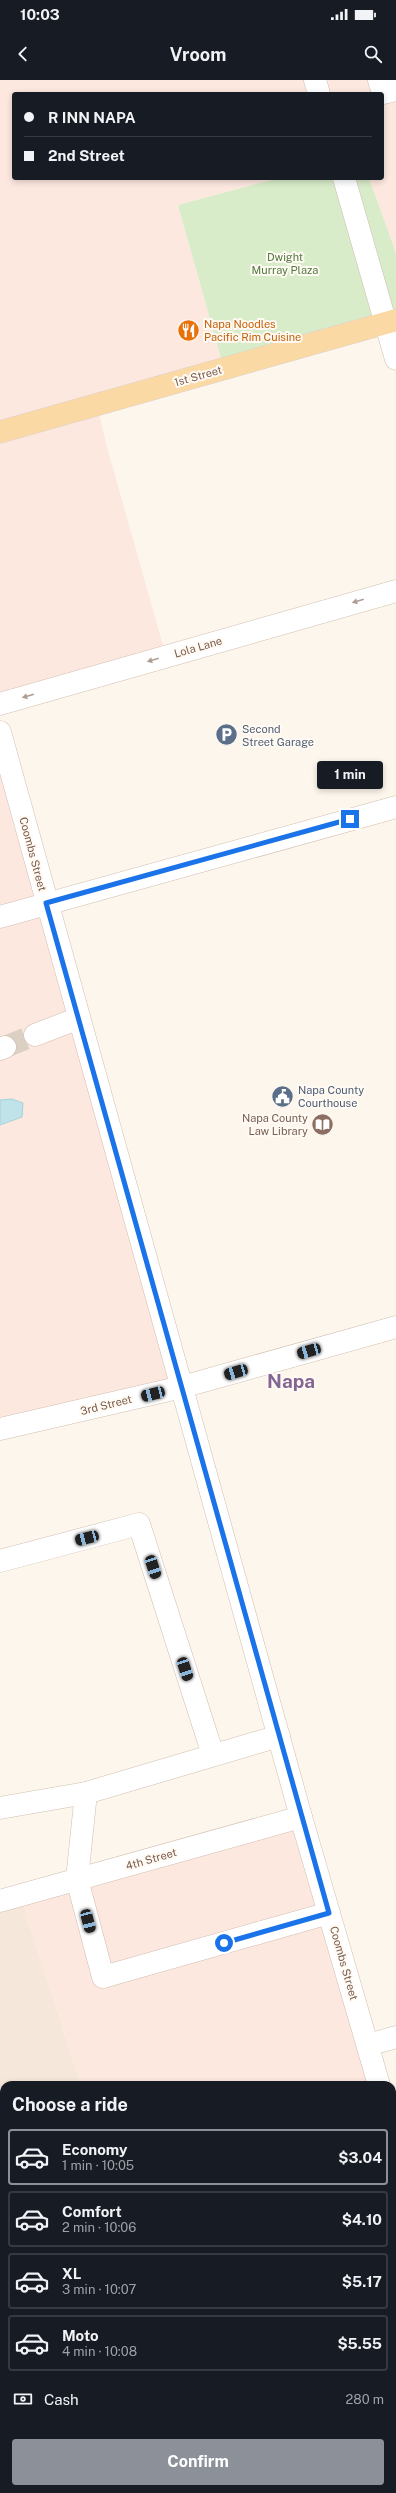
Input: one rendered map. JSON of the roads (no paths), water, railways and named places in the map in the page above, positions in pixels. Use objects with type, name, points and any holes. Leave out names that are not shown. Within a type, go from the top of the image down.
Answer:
[{"type":"main road","name":"1st Street","points":[[0,432],[391,321]]},
{"type":"street","points":[[315,80],[318,92]]},
{"type":"street","points":[[379,80],[383,92]]},
{"type":"street","points":[[384,93],[396,90]]},
{"type":"street","points":[[345,180],[391,321],[396,359]]},
{"type":"street","name":"Lola Lane","points":[[0,704],[396,591]]},
{"type":"street","name":"Coombs Street","points":[[0,732],[46,903],[301,1817],[378,2081]]},
{"type":"street","points":[[0,916],[396,807]]},
{"type":"street","points":[[35,1035],[79,1018]]},
{"type":"street","name":"3rd Street","points":[[0,1430],[182,1387],[396,1327]]},
{"type":"street","points":[[0,1561],[139,1524],[213,1755]]},
{"type":"street","points":[[0,1808],[86,1793],[279,1736]]},
{"type":"street","points":[[86,1793],[77,1880],[103,1976],[329,1913]]},
{"type":"street","name":"4th Street","points":[[0,1901],[301,1817]]},
{"type":"street","points":[[368,2045],[396,2038]]},
{"type":"water","points":[[12,1099],[23,1103],[22,1117],[0,1125],[0,1100]]},
{"type":"tunnel","points":[[5,1047],[35,1035]]},
{"type":"place","name":"Napa Noodles Pacific Rim Cuisine","points":[[188,330]]},
{"type":"place","name":"Second Street Garage","points":[[227,735]]},
{"type":"place","name":"Napa County Courthouse","points":[[282,1096]]},
{"type":"place","name":"Napa County Law Library","points":[[323,1124]]},
{"type":"district","name":"Napa","points":[[291,1381]]},
{"type":"park label","name":"Dwight Murray Plaza","points":[[285,263]]}]
